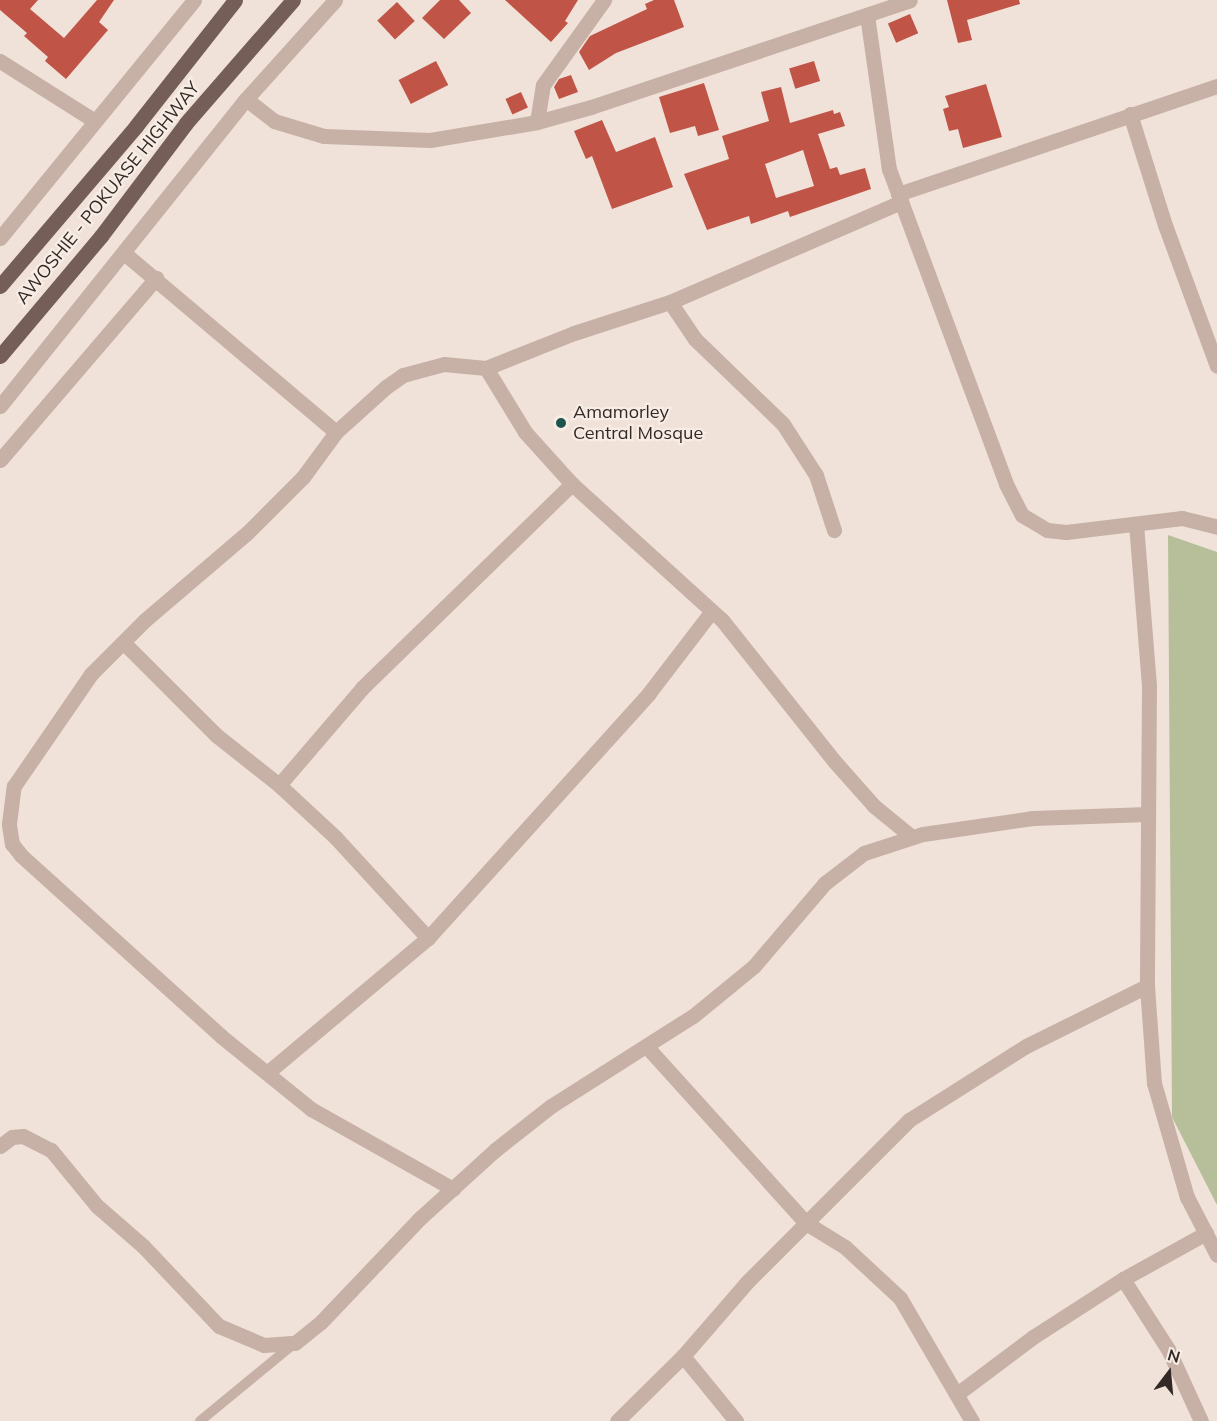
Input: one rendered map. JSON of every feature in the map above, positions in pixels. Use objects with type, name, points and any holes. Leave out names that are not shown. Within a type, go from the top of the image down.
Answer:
[{"type":"main road","name":"AWOSHIE - POKUASE HIGHWAY","points":[[0,286],[136,126],[235,0]]},
{"type":"main road","name":"AWOSHIE - POKUASE HIGHWAY","points":[[0,356],[101,236],[186,123],[293,0]]},
{"type":"street","points":[[0,238],[194,0]]},
{"type":"street","points":[[0,406],[246,99],[335,0]]},
{"type":"street","points":[[537,122],[543,85],[604,0]]},
{"type":"street","points":[[246,99],[274,121],[324,136],[430,140],[537,122],[668,83],[910,0]]},
{"type":"street","points":[[867,15],[880,125],[900,198],[1006,484],[1022,514],[1047,530],[1066,532],[1182,518],[1217,527]]},
{"type":"street","points":[[0,61],[95,121]]},
{"type":"street","points":[[453,1189],[311,1109],[177,997],[12,844],[9,808],[14,786],[91,674],[145,620],[247,533],[303,477],[336,432],[403,375],[444,364],[486,368],[574,333],[670,302],[900,198],[1130,114],[1217,86]]},
{"type":"street","points":[[1130,114],[1165,225],[1210,319],[1217,366]]},
{"type":"street","points":[[124,252],[336,432]]},
{"type":"street","points":[[0,460],[156,278]]},
{"type":"street","points":[[670,302],[695,339],[783,424],[816,475],[834,530]]},
{"type":"street","points":[[486,368],[525,432],[572,484],[712,610],[835,762],[874,806],[912,837]]},
{"type":"street","points":[[279,785],[362,688],[572,484]]},
{"type":"street","points":[[1136,524],[1149,686],[1147,986],[1154,1083],[1163,1122],[1187,1197],[1217,1255]]},
{"type":"street","points":[[267,1073],[428,938],[649,693],[712,610]]},
{"type":"street","points":[[124,643],[216,735],[279,785],[336,838],[428,938]]},
{"type":"street","points":[[0,1146],[12,1137],[23,1136],[51,1150],[97,1206],[143,1246],[219,1326],[264,1346],[295,1343],[321,1322],[453,1189],[551,1106],[647,1047],[754,966],[825,883],[864,853],[912,837],[1033,818],[1148,814]]},
{"type":"street","points":[[617,1421],[682,1356],[806,1223],[909,1120],[1026,1046],[1147,986]]},
{"type":"street","points":[[647,1047],[806,1223],[845,1247],[900,1298],[972,1421]]},
{"type":"street","points":[[957,1394],[1033,1337],[1124,1279],[1206,1233]]},
{"type":"street","points":[[1124,1279],[1168,1349],[1201,1421]]},
{"type":"street","points":[[682,1356],[736,1421]]},
{"type":"lane","points":[[200,1421],[295,1343]]},
{"type":"green space","points":[[1168,535],[1217,552],[1217,1205],[1172,1117]]},
{"type":"building","points":[[0,0],[38,0],[30,9],[64,38],[97,0],[114,0],[99,22],[108,30],[66,79],[45,61],[48,57],[24,36],[27,33],[0,10]]},
{"type":"building","points":[[440,0],[459,0],[471,13],[444,39],[422,18]]},
{"type":"building","points":[[505,0],[578,0],[565,21],[568,23],[551,42]]},
{"type":"building","points":[[654,0],[674,0],[684,27],[616,53],[589,70],[579,52],[590,36],[647,9],[645,4]]},
{"type":"building","points":[[947,0],[1019,0],[1020,4],[967,20],[972,40],[958,43]]},
{"type":"building","points":[[397,2],[415,21],[395,39],[377,20]]},
{"type":"building","points":[[910,14],[918,33],[896,43],[888,23]]},
{"type":"building","points":[[436,61],[448,85],[411,104],[399,80]]},
{"type":"building","points":[[814,61],[820,81],[795,89],[789,69]]},
{"type":"building","points":[[571,75],[578,92],[559,99],[554,87],[559,79]]},
{"type":"building","points":[[704,83],[719,130],[698,136],[695,126],[670,133],[659,97]]},
{"type":"building","points":[[986,84],[1002,137],[963,148],[958,129],[949,131],[943,109],[949,107],[945,96]]},
{"type":"building","points":[[781,87],[790,123],[833,110],[834,114],[840,112],[845,126],[818,134],[830,169],[837,167],[840,175],[865,168],[871,189],[790,217],[788,211],[751,224],[749,216],[707,230],[684,174],[729,159],[722,136],[769,121],[761,92]],"holes":[[[803,150],[814,186],[776,198],[765,164]]]},
{"type":"building","points":[[521,92],[528,108],[512,114],[505,99]]},
{"type":"building","points":[[602,120],[616,152],[655,137],[673,187],[612,209],[592,156],[586,159],[574,131]]},
{"type":"place","name":"Amamorley Central Mosque","points":[[561,423]]}]
